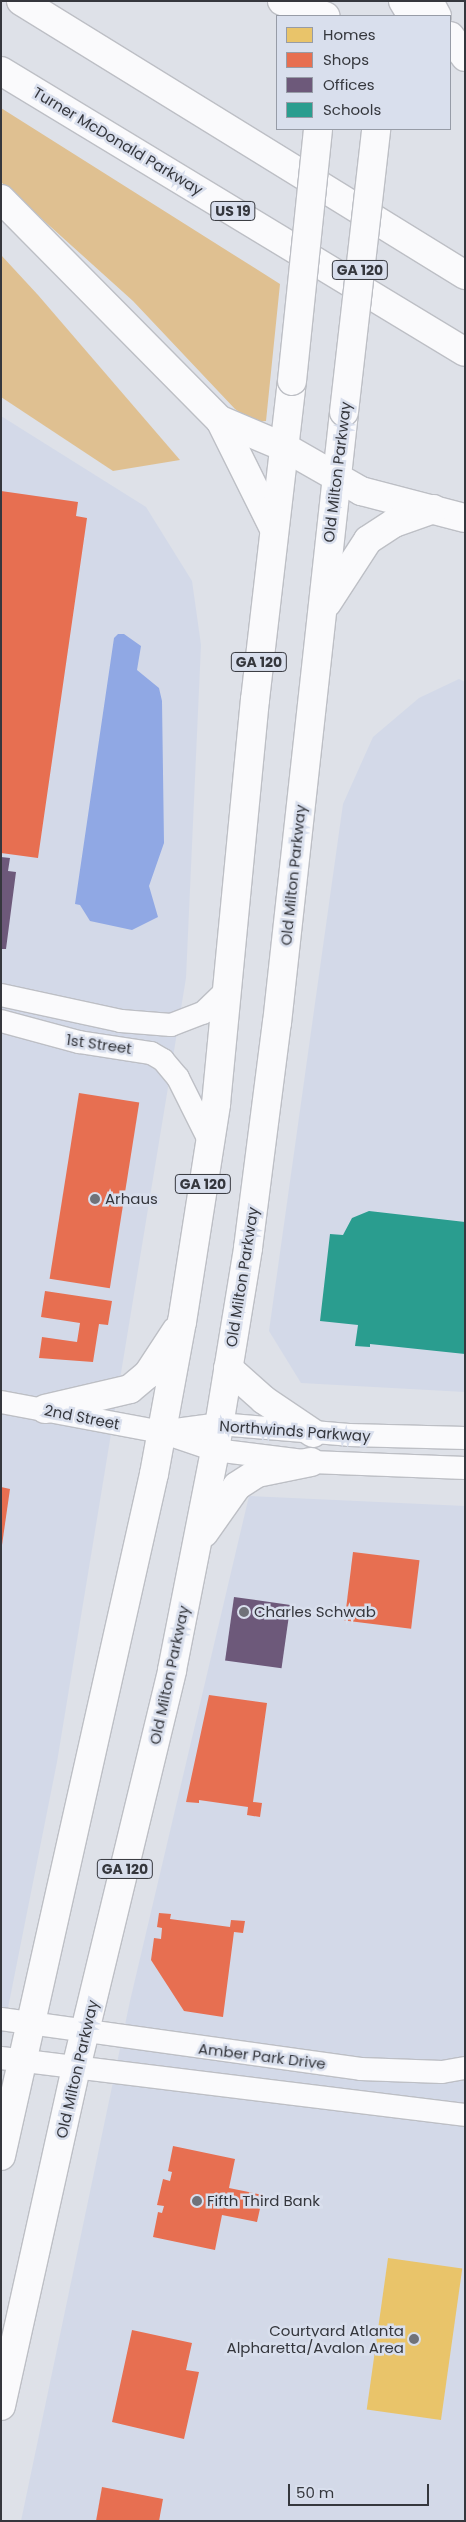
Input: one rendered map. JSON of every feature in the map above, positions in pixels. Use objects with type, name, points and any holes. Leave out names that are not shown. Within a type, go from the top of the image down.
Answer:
[{"type":"highway","points":[[21,1],[465,275]]},
{"type":"highway","points":[[282,1],[322,15]]},
{"type":"highway","points":[[331,15],[332,1]]},
{"type":"highway","points":[[388,15],[390,1]]},
{"type":"highway","points":[[403,1],[411,15]]},
{"type":"highway","points":[[429,1],[436,15]]},
{"type":"highway","points":[[451,37],[465,57]]},
{"type":"highway","points":[[451,54],[465,63]]},
{"type":"highway","name":"Turner McDonald Parkway","points":[[1,71],[465,352]]},
{"type":"highway","name":"GA 120","points":[[1,2156],[12,2059],[30,2023],[162,1432],[182,1322],[210,1142],[229,988],[255,700],[292,380],[318,130]]},
{"type":"highway","name":"Old Milton Parkway","points":[[1,2406],[64,2066],[172,1670],[217,1437],[248,1248],[277,1024],[376,130]]},
{"type":"highway","points":[[1,199],[220,420],[274,530]]},
{"type":"highway","points":[[220,420],[284,447],[361,491],[465,518]]},
{"type":"highway","points":[[321,613],[347,568],[368,540],[394,522],[434,509]]},
{"type":"highway","points":[[45,1409],[130,1389],[148,1374],[182,1322]]},
{"type":"highway","points":[[228,1368],[264,1400],[313,1433]]},
{"type":"highway","points":[[196,1547],[237,1486],[257,1473],[311,1462]]},
{"type":"street","name":"1st Street","points":[[1,995],[121,1021],[171,1025],[203,1013],[229,988]]},
{"type":"street","name":"1st Street","points":[[1,1021],[79,1042],[134,1048],[151,1053],[163,1060],[178,1078],[210,1142]]},
{"type":"street","name":"2nd Street","points":[[1,1402],[162,1432]]},
{"type":"street","name":"Northwinds Parkway","points":[[162,1432],[217,1437],[313,1433],[465,1438]]},
{"type":"street","name":"Northwinds Parkway","points":[[217,1437],[311,1462],[465,1468]]},
{"type":"street","name":"Amber Park Drive","points":[[1,2019],[361,2069],[442,2072],[465,2068]]},
{"type":"street","points":[[12,2059],[465,2115]]},
{"type":"shaded area","points":[[1,108],[280,284],[266,421],[254,422],[235,409],[133,301],[1,182]]},
{"type":"shaded area","points":[[1,255],[38,295],[180,460],[113,471],[1,397]]},
{"type":"shaded area","points":[[1,416],[146,507],[192,581],[201,645],[186,978],[57,1762],[1,2043]]},
{"type":"shaded area","points":[[459,679],[465,682],[465,1392],[301,1383],[269,1331],[343,804],[373,737],[419,698]]},
{"type":"shaded area","points":[[249,1496],[465,1506],[465,2521],[21,2521],[130,2001]]},
{"type":"water","points":[[118,634],[124,634],[141,646],[137,670],[159,688],[162,701],[164,843],[149,886],[158,917],[132,930],[90,921],[80,905],[75,904],[114,638]]},
{"type":"building: Homes","name":"Courtyard Atlanta Alpharetta/Avalon Area","points":[[388,2258],[462,2268],[441,2420],[367,2410]]},
{"type":"building: Shops","points":[[1,491],[78,502],[76,516],[87,518],[38,858],[1,853]]},
{"type":"building: Shops","points":[[79,1093],[139,1103],[110,1288],[50,1279]]},
{"type":"building: Shops","points":[[45,1291],[112,1301],[108,1325],[99,1324],[93,1362],[39,1358],[42,1337],[77,1342],[80,1323],[41,1317]]},
{"type":"building: Shops","points":[[1,1487],[10,1489],[2,1545],[1,1545]]},
{"type":"building: Shops","points":[[353,1552],[420,1560],[411,1629],[345,1620]]},
{"type":"building: Shops","points":[[209,1695],[267,1703],[253,1802],[262,1803],[260,1817],[247,1815],[248,1807],[199,1800],[199,1803],[186,1802]]},
{"type":"building: Shops","points":[[159,1913],[171,1914],[170,1919],[230,1927],[231,1920],[245,1921],[243,1933],[234,1932],[223,2017],[184,2011],[151,1960],[154,1938],[161,1939],[162,1928],[157,1927]]},
{"type":"building: Shops","points":[[173,2146],[235,2159],[229,2188],[263,2195],[257,2222],[222,2215],[215,2250],[153,2237],[158,2212],[162,2213],[164,2206],[157,2205],[163,2179],[170,2181],[172,2172],[168,2171]]},
{"type":"building: Shops","points":[[132,2330],[192,2343],[186,2370],[199,2372],[184,2439],[112,2422]]},
{"type":"building: Shops","points":[[102,2487],[163,2499],[159,2521],[96,2521]]},
{"type":"building: Offices","points":[[1,857],[10,858],[8,871],[16,872],[6,949],[1,949]]},
{"type":"building: Offices","points":[[234,1597],[290,1605],[282,1668],[225,1660]]},
{"type":"building: Schools","points":[[369,1211],[465,1222],[465,1354],[370,1344],[370,1347],[355,1346],[358,1325],[320,1321],[330,1234],[343,1235],[352,1218]]},
{"type":"place","name":"Arhaus","points":[[95,1199]]},
{"type":"place","name":"Charles Schwab","points":[[244,1612]]},
{"type":"place","name":"Fifth Third Bank","points":[[197,2201]]},
{"type":"place","name":"Courtyard Atlanta Alpharetta/Avalon Area","points":[[414,2339]]}]
